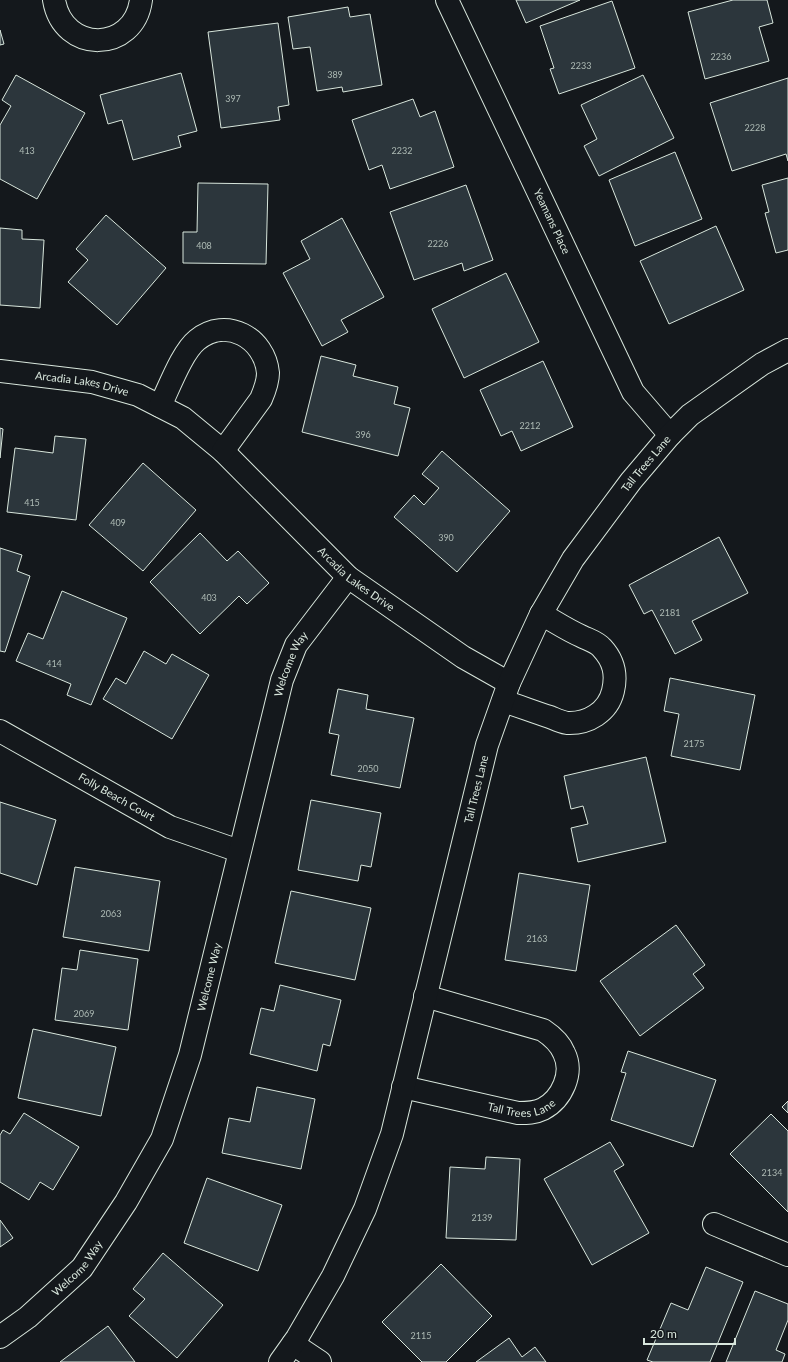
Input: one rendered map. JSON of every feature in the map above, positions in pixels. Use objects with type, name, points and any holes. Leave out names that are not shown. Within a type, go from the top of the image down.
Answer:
[{"type":"street","points":[[54,0],[56,10],[61,21],[69,29],[78,36],[90,40],[101,40],[113,38],[123,32],[132,23],[138,13],[141,0]]},
{"type":"street","name":"Yeamans Place","points":[[447,0],[633,392],[670,435]]},
{"type":"street","points":[[160,406],[184,356],[196,340],[205,334],[218,330],[234,331],[244,334],[254,342],[265,357],[268,374],[260,399],[223,451]]},
{"type":"street","name":"Tall Trees Lane","points":[[280,1362],[293,1344],[333,1276],[365,1209],[392,1134],[487,745],[506,692],[541,614],[573,559],[630,481],[670,435],[690,415],[762,364],[788,350]]},
{"type":"street","name":"Arcadia Lakes Drive","points":[[0,371],[92,382],[138,395],[183,418],[223,451],[348,578],[463,657],[506,692]]},
{"type":"street","name":"Welcome Way","points":[[0,1337],[28,1316],[82,1268],[126,1202],[162,1139],[190,1055],[282,680],[296,645],[348,578]]},
{"type":"street","points":[[506,692],[566,723],[583,722],[590,719],[608,704],[611,698],[615,679],[612,663],[602,647],[541,614]]},
{"type":"street","name":"Folly Beach Court","points":[[0,731],[170,827],[239,852]]},
{"type":"street","name":"Tall Trees Lane","points":[[403,1088],[518,1113],[535,1112],[542,1109],[556,1099],[563,1088],[567,1070],[565,1053],[554,1038],[543,1030],[425,996]]},
{"type":"street","points":[[714,1224],[788,1255]]},
{"type":"street","points":[[293,1344],[320,1362]]},
{"type":"building","points":[[516,0],[580,0],[526,23]]},
{"type":"building","points":[[733,0],[767,0],[773,23],[759,27],[769,61],[705,79],[688,12]]},
{"type":"building","points":[[612,1],[635,68],[559,94],[550,69],[554,68],[540,26]]},
{"type":"building","points":[[348,7],[350,17],[370,14],[382,85],[343,92],[342,87],[317,91],[310,47],[293,49],[288,17]]},
{"type":"building","points":[[278,23],[289,105],[278,107],[280,120],[221,128],[208,32]]},
{"type":"building","points":[[0,30],[4,44],[0,45]]},
{"type":"building","points":[[181,73],[197,131],[178,136],[181,147],[133,160],[122,120],[108,124],[100,95]]},
{"type":"building","points":[[16,75],[85,113],[37,199],[0,179],[0,125],[11,106],[2,100]]},
{"type":"building","points":[[643,75],[674,138],[599,176],[584,146],[597,139],[581,105]]},
{"type":"building","points":[[788,78],[788,161],[786,154],[732,171],[710,103]]},
{"type":"building","points":[[413,99],[420,117],[435,111],[454,167],[390,189],[382,165],[369,170],[352,120]]},
{"type":"building","points":[[675,152],[702,219],[635,246],[609,180]]},
{"type":"building","points":[[788,178],[788,250],[776,253],[765,213],[769,212],[762,185]]},
{"type":"building","points":[[198,183],[268,184],[266,264],[183,263],[183,232],[197,232]]},
{"type":"building","points":[[466,185],[493,260],[464,271],[462,263],[414,280],[390,212]]},
{"type":"building","points":[[106,215],[166,268],[117,325],[68,282],[88,260],[76,249]]},
{"type":"building","points":[[342,218],[384,297],[341,320],[348,332],[322,346],[283,273],[310,259],[301,241]]},
{"type":"building","points":[[716,226],[744,290],[669,324],[640,261]]},
{"type":"building","points":[[0,228],[22,230],[22,239],[44,240],[40,308],[0,305]]},
{"type":"building","points":[[506,273],[539,342],[464,378],[432,309]]},
{"type":"building","points":[[321,356],[356,365],[353,376],[398,387],[394,404],[410,408],[398,456],[302,432]]},
{"type":"building","points":[[543,361],[573,427],[521,451],[512,431],[501,436],[480,390]]},
{"type":"building","points":[[0,428],[3,429],[0,458]]},
{"type":"building","points":[[55,436],[86,439],[76,520],[7,512],[15,448],[53,453]]},
{"type":"building","points":[[442,451],[510,511],[457,572],[394,517],[414,495],[424,505],[439,488],[422,474]]},
{"type":"building","points":[[143,463],[196,510],[143,571],[89,525]]},
{"type":"building","points":[[200,533],[227,561],[238,551],[269,583],[247,604],[239,596],[200,634],[150,582]]},
{"type":"building","points":[[719,537],[748,593],[692,621],[702,640],[675,654],[652,610],[644,614],[629,585]]},
{"type":"building","points":[[0,548],[22,555],[17,571],[30,576],[5,652],[0,651]]},
{"type":"building","points":[[62,591],[127,618],[91,705],[67,695],[71,684],[16,661],[28,633],[43,639]]},
{"type":"building","points":[[144,651],[166,664],[172,654],[209,675],[172,739],[103,699],[116,678],[126,684]]},
{"type":"building","points":[[670,678],[755,695],[740,770],[671,756],[679,714],[664,711]]},
{"type":"building","points":[[338,689],[368,695],[366,709],[414,718],[400,788],[331,775],[339,735],[329,733]]},
{"type":"building","points":[[646,757],[666,842],[578,862],[571,828],[588,824],[583,806],[571,809],[564,776]]},
{"type":"building","points":[[311,800],[381,813],[371,867],[361,865],[358,881],[298,870]]},
{"type":"building","points":[[0,802],[56,820],[37,885],[0,873]]},
{"type":"building","points":[[75,867],[160,881],[149,951],[63,937]]},
{"type":"building","points":[[519,873],[590,885],[576,971],[505,960]]},
{"type":"building","points":[[291,891],[371,908],[355,980],[275,963]]},
{"type":"building","points":[[676,925],[705,965],[693,974],[704,988],[640,1036],[600,981]]},
{"type":"building","points":[[80,950],[138,959],[128,1030],[55,1020],[62,968],[77,970]]},
{"type":"building","points":[[280,985],[341,1000],[330,1046],[323,1044],[317,1071],[250,1054],[261,1008],[274,1011]]},
{"type":"building","points":[[33,1029],[116,1047],[101,1116],[18,1098]]},
{"type":"building","points":[[628,1051],[716,1080],[693,1147],[611,1120],[626,1073],[621,1072]]},
{"type":"building","points":[[257,1087],[315,1099],[301,1169],[222,1153],[229,1118],[250,1122]]},
{"type":"building","points":[[788,1101],[788,1113],[782,1107]]},
{"type":"building","points":[[24,1113],[79,1147],[53,1190],[40,1182],[29,1200],[0,1182],[0,1135],[3,1130],[10,1134]]},
{"type":"building","points":[[771,1114],[788,1131],[788,1212],[730,1154]]},
{"type":"building","points":[[610,1142],[624,1165],[614,1171],[649,1233],[592,1265],[544,1179]]},
{"type":"building","points":[[486,1157],[520,1159],[516,1240],[446,1238],[450,1167],[485,1169]]},
{"type":"building","points":[[207,1178],[282,1205],[258,1271],[184,1243]]},
{"type":"building","points":[[0,1220],[13,1238],[0,1247]]},
{"type":"building","points":[[163,1253],[223,1305],[177,1358],[129,1316],[145,1299],[133,1289]]},
{"type":"building","points":[[441,1264],[492,1316],[446,1362],[422,1362],[382,1322]]},
{"type":"building","points":[[706,1267],[743,1282],[710,1362],[653,1362],[647,1360],[671,1303],[688,1310]]},
{"type":"building","points":[[755,1291],[788,1304],[788,1320],[776,1350],[785,1354],[782,1362],[726,1362]]},
{"type":"building","points":[[108,1326],[135,1362],[60,1362]]},
{"type":"building","points":[[509,1338],[522,1357],[535,1347],[546,1362],[476,1362]]}]
